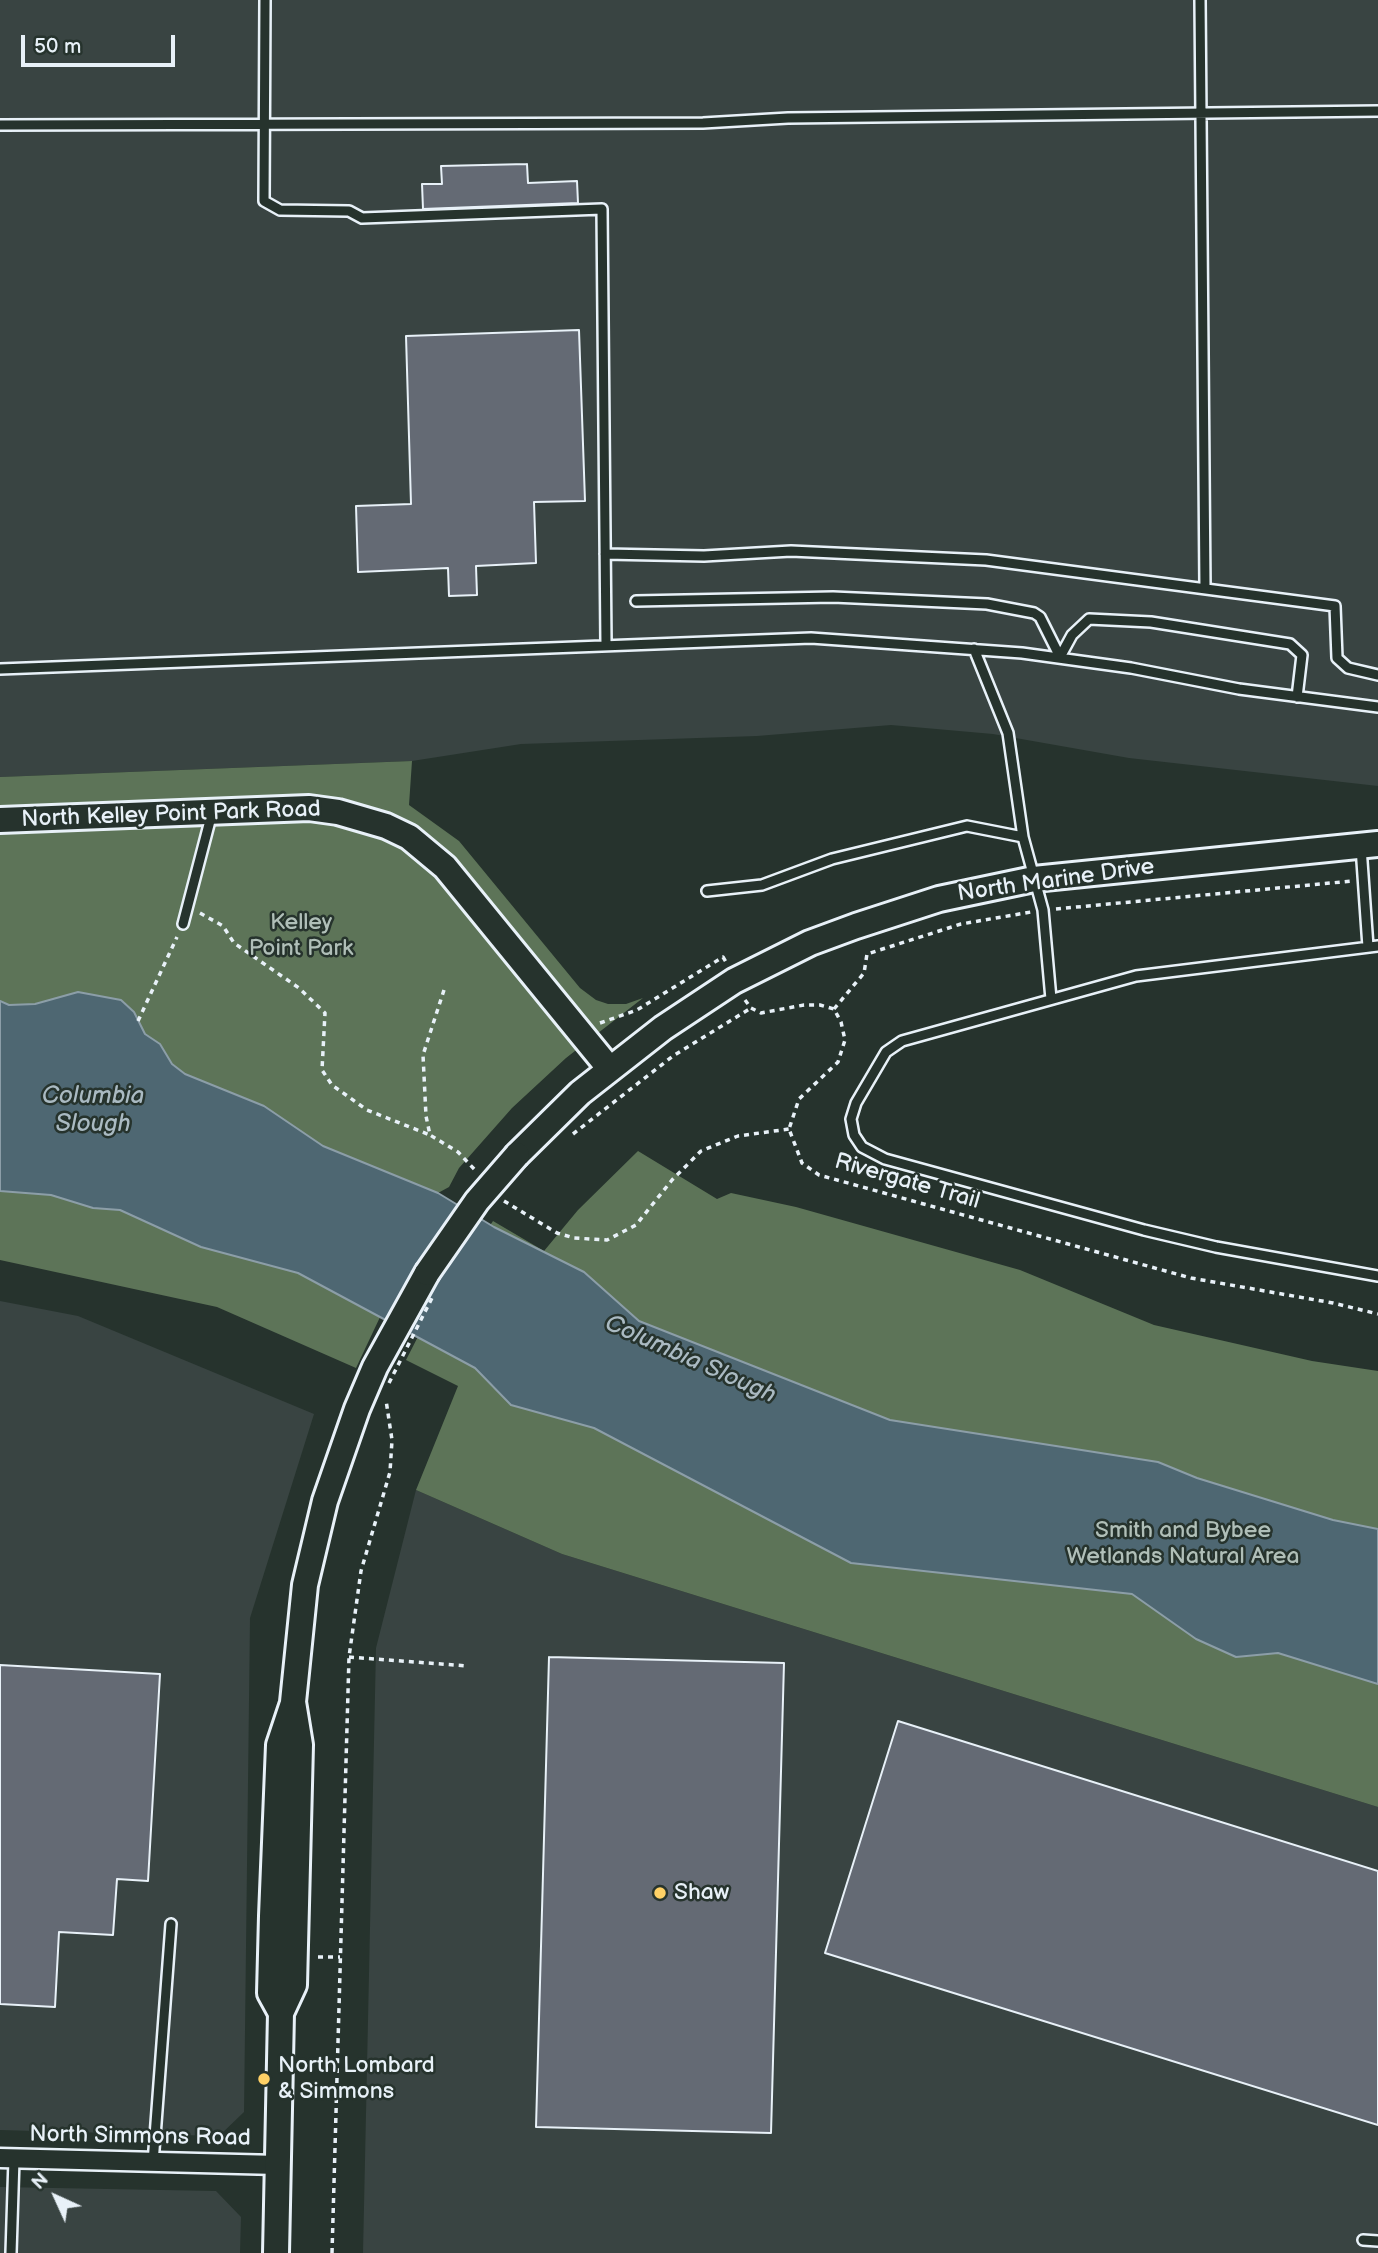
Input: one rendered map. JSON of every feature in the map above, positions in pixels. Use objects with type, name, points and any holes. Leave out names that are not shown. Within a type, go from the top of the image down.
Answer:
[{"type":"main road","name":"North Kelley Point Park Road","points":[[0,820],[309,808],[366,818],[409,837],[445,867],[609,1068]]},
{"type":"main road","name":"North Marine Drive","points":[[276,2253],[281,2013],[270,1993],[278,1771],[279,1745],[293,1702],[299,1625],[314,1543],[339,1457],[382,1375],[427,1273],[451,1237],[517,1155],[609,1068],[734,981],[810,943],[907,908],[978,889],[1034,879],[1370,845]]},
{"type":"street","name":"North Simmons Road","points":[[7,2159],[278,2165]]},
{"type":"lane","points":[[265,0],[264,201],[280,210],[349,211],[362,218],[601,209],[606,644]]},
{"type":"lane","points":[[1200,0],[1205,587]]},
{"type":"lane","points":[[0,125],[266,126],[1378,111]]},
{"type":"lane","points":[[605,554],[704,556],[791,551],[986,560],[1335,606],[1337,658],[1348,668],[1378,676]]},
{"type":"lane","points":[[636,601],[833,597],[987,604],[1034,613],[1040,617],[1060,657]]},
{"type":"lane","points":[[1060,657],[1072,635],[1089,619],[1151,622],[1278,642],[1297,648],[1302,655],[1297,697]]},
{"type":"lane","points":[[0,669],[811,638],[1060,657],[1297,697],[1378,707]]},
{"type":"lane","points":[[974,649],[1008,733],[1023,837],[1043,910],[1051,999]]},
{"type":"lane","points":[[183,923],[212,811]]},
{"type":"lane","points":[[707,891],[762,885],[832,859],[967,826],[1023,837]]},
{"type":"lane","points":[[1370,845],[1363,880],[1373,946],[1136,975],[919,1036],[890,1048],[852,1113],[851,1126],[858,1142],[877,1156],[1144,1230],[1216,1247],[1378,1276]]},
{"type":"lane","points":[[153,2163],[171,1924]]},
{"type":"lane","points":[[7,2159],[11,2253]]},
{"type":"lane","points":[[1363,2241],[1378,2241]]},
{"type":"path","points":[[834,1009],[863,973],[867,954],[961,924],[1043,910],[1363,880]]},
{"type":"path","points":[[188,906],[223,926],[234,943],[299,988],[325,1013],[322,1070],[332,1085],[367,1110],[430,1135],[469,1161],[476,1172]]},
{"type":"path","points":[[138,1021],[183,923]]},
{"type":"path","points":[[430,1135],[426,1116],[423,1055],[444,989]]},
{"type":"path","points":[[568,1137],[673,1056],[751,1008],[761,1013],[804,1005],[834,1009]]},
{"type":"path","points":[[494,1195],[557,1233],[574,1238],[607,1240],[636,1225],[679,1173],[701,1152],[738,1136],[789,1129],[799,1100],[830,1073],[842,1055],[845,1040],[834,1009]]},
{"type":"path","name":"Rivergate Trail","points":[[789,1129],[802,1163],[819,1175],[1191,1278],[1333,1303],[1378,1314]]},
{"type":"path","points":[[332,2253],[349,1657],[361,1572],[390,1472],[392,1440],[382,1375]]},
{"type":"path","points":[[349,1657],[467,1666]]},
{"type":"shaded area","points":[[0,0],[1378,0],[1378,786],[1129,758],[993,734],[891,725],[757,736],[521,744],[412,761],[0,777]]},
{"type":"shaded area","points":[[0,1301],[78,1316],[314,1414],[250,1618],[244,2112],[219,2136],[0,2130]]},
{"type":"shaded area","points":[[416,1490],[562,1554],[1378,1807],[1378,2253],[363,2253],[376,1648]]},
{"type":"shaded area","points":[[0,2187],[216,2191],[241,2217],[240,2253],[0,2253]]},
{"type":"green space","name":"Kelley Point Park","points":[[412,761],[409,805],[459,841],[580,988],[596,1000],[608,1004],[626,1004],[643,998],[566,1058],[512,1108],[459,1168],[449,1187],[438,1193],[323,1146],[264,1106],[185,1074],[172,1064],[160,1044],[145,1034],[134,1012],[78,992],[35,1004],[9,1005],[0,1001],[0,777]]},
{"type":"green space","name":"Smith and Bybee Wetlands Natural Area","points":[[638,1151],[717,1199],[731,1193],[796,1207],[1020,1270],[1154,1325],[1312,1361],[1378,1371],[1378,1807],[562,1554],[416,1490],[458,1386],[406,1360],[427,1319],[493,1221],[544,1251],[578,1210]]},
{"type":"green space","points":[[0,1191],[51,1195],[93,1208],[120,1210],[201,1247],[298,1273],[381,1315],[356,1368],[217,1307],[0,1260]]},
{"type":"water","name":"Columbia Slough","points":[[78,992],[121,1000],[134,1012],[145,1034],[160,1044],[172,1064],[185,1074],[264,1106],[323,1146],[438,1193],[494,1227],[584,1272],[639,1321],[890,1420],[1158,1462],[1197,1478],[1333,1520],[1378,1529],[1378,1684],[1278,1653],[1236,1657],[1196,1639],[1132,1594],[851,1563],[594,1428],[511,1405],[475,1368],[298,1273],[201,1247],[120,1210],[93,1208],[51,1195],[0,1191],[0,1001],[9,1005],[35,1004]]},
{"type":"building","points":[[527,164],[528,183],[577,181],[578,203],[423,209],[422,184],[442,184],[441,166]]},
{"type":"building","points":[[579,330],[585,501],[534,502],[536,563],[476,566],[477,595],[449,596],[448,568],[358,572],[356,506],[411,504],[406,336]]},
{"type":"building","name":"Shaw","points":[[549,1657],[784,1663],[771,2133],[536,2127]]},
{"type":"building","points":[[0,1665],[160,1674],[148,1881],[117,1879],[113,1935],[59,1932],[55,2007],[0,2004]]},
{"type":"building","points":[[898,1721],[1378,1871],[1378,2125],[825,1953]]},
{"type":"place","name":"Shaw","points":[[660,1893]]},
{"type":"place","name":"North Lombard & Simmons","points":[[264,2079]]}]
